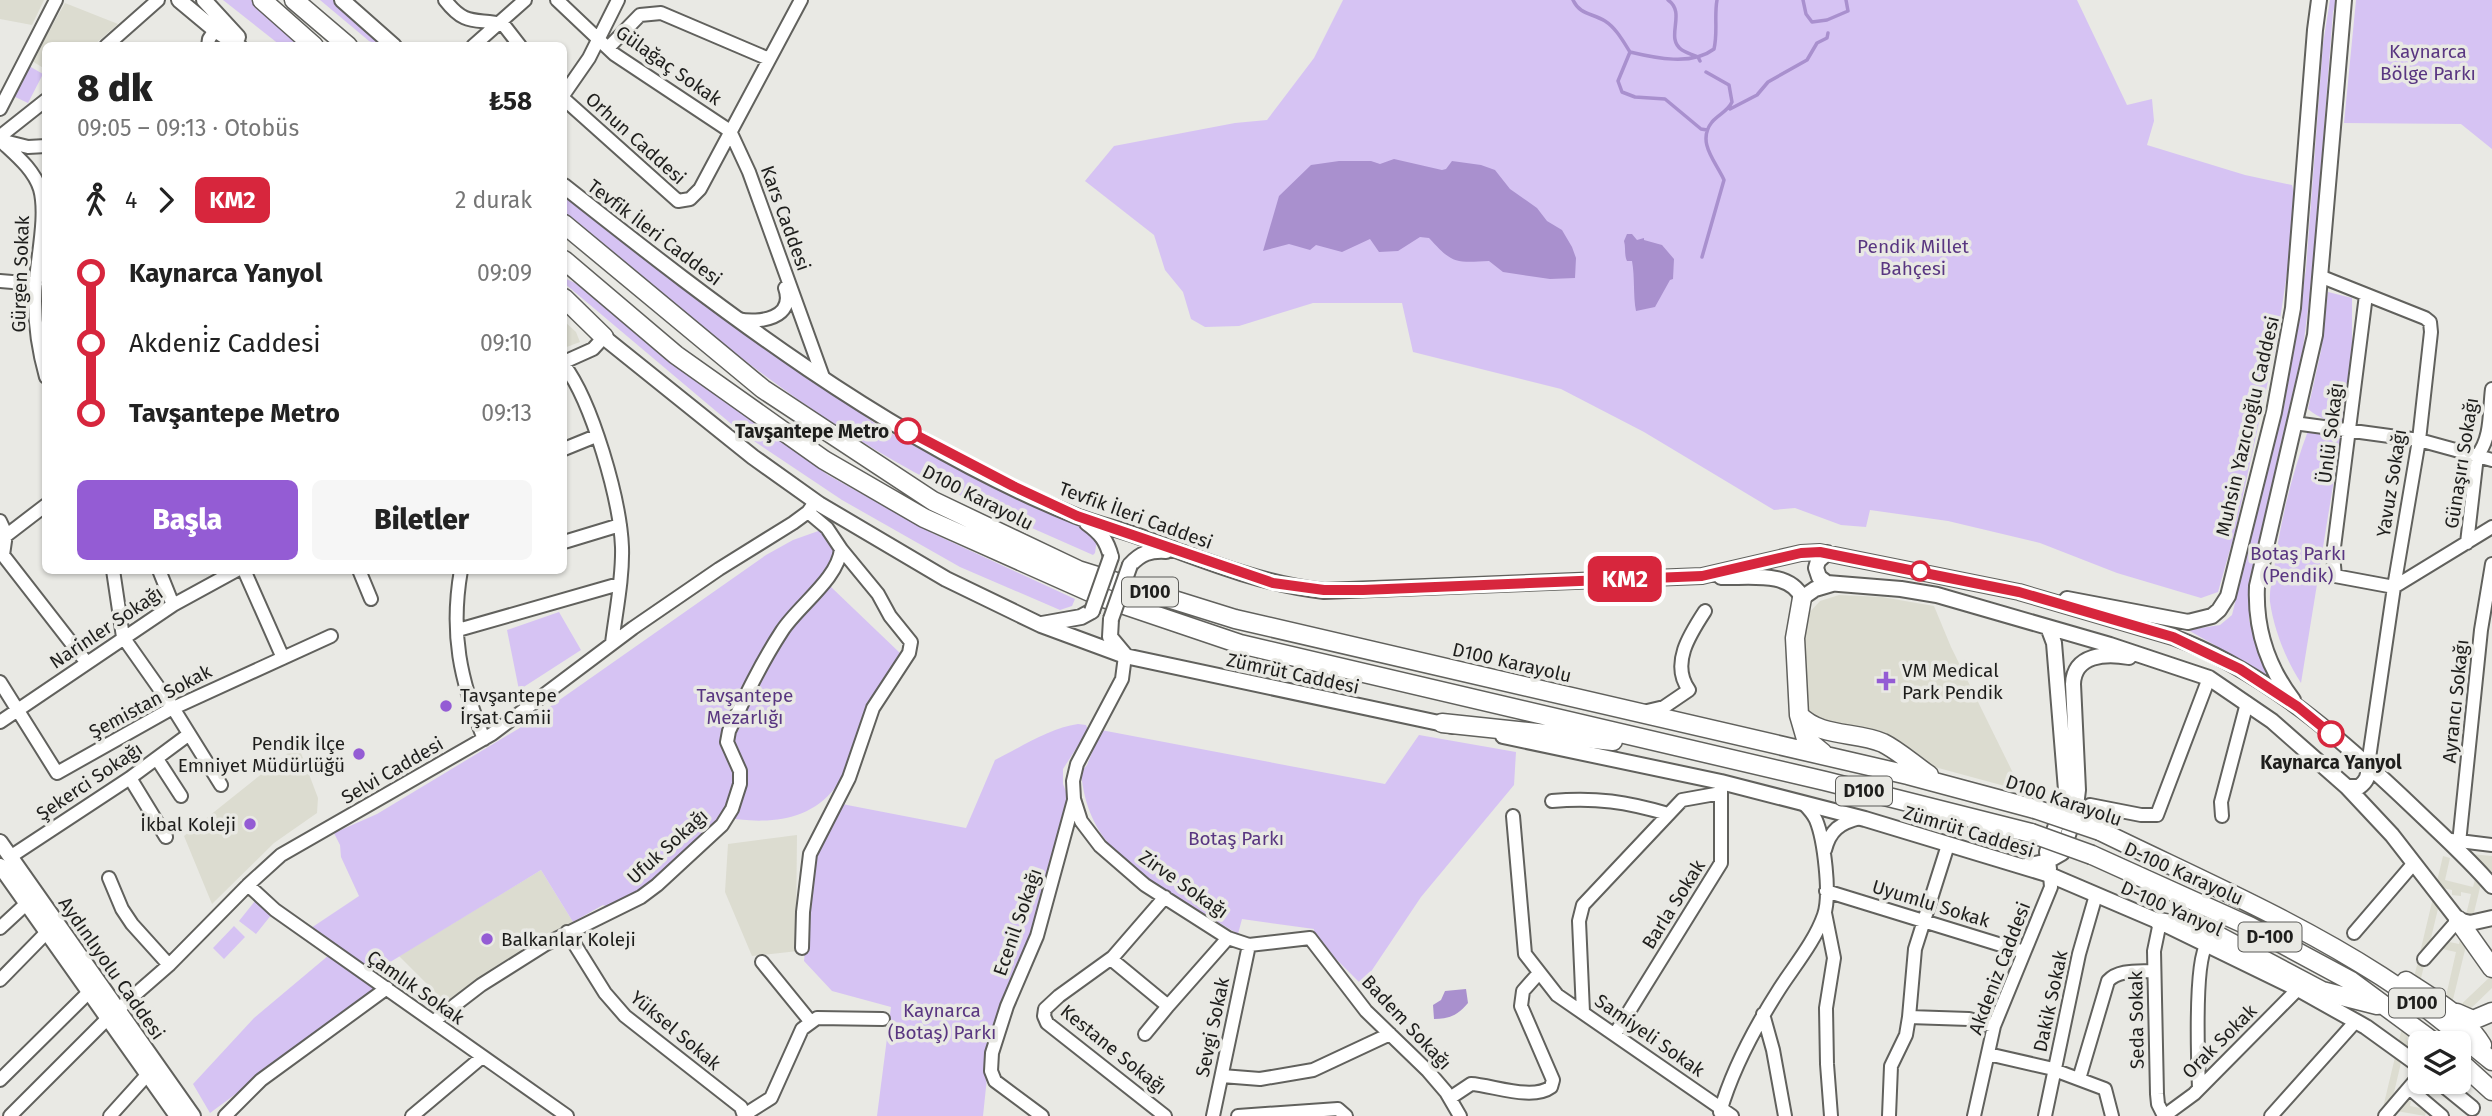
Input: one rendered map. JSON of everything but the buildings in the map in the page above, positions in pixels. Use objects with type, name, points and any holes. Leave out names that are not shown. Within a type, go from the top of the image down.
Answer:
[{"type":"highway","points":[[262,0],[309,42]]},
{"type":"highway","points":[[294,0],[343,42]]},
{"type":"highway","points":[[324,26],[350,42]]},
{"type":"highway","name":"D100 Karayolu","points":[[567,226],[763,389],[933,501],[1078,570],[1235,619],[1940,783],[2035,809],[2099,831],[2264,910],[2339,951],[2383,978],[2492,1060]]},
{"type":"highway","name":"D100 Karayolu","points":[[567,263],[676,355],[824,460],[924,518],[1101,597],[1240,644],[1695,750],[2032,833],[2092,855]]},
{"type":"highway","points":[[567,301],[604,337]]},
{"type":"highway","points":[[1802,598],[1795,638],[1799,715],[1806,739],[1829,757]]},
{"type":"highway","points":[[1799,715],[1807,723],[1821,729],[1882,743],[1940,783]]},
{"type":"highway","points":[[1442,723],[1695,750]]},
{"type":"highway","name":"D-100 Karayolu","points":[[2092,855],[2249,926],[2351,981],[2420,1031]]},
{"type":"highway","points":[[2458,920],[2492,968]]},
{"type":"highway","points":[[2160,922],[2209,931],[2322,991],[2392,1009]]},
{"type":"highway","points":[[2339,951],[2390,970],[2452,1011],[2474,1032],[2492,1060]]},
{"type":"highway","points":[[2452,1011],[2473,1020],[2492,1012]]},
{"type":"highway","points":[[2471,1072],[2492,1091]]},
{"type":"main road","points":[[179,0],[233,42]]},
{"type":"main road","points":[[342,0],[389,42]]},
{"type":"main road","points":[[355,0],[402,42]]},
{"type":"main road","name":"Muhsin Yazıcıoğlu Caddesi","points":[[2019,592],[2117,607],[2188,622],[2212,616],[2220,610],[2228,596],[2274,412],[2293,308],[2319,0]]},
{"type":"main road","points":[[2298,707],[2276,676],[2267,656],[2259,629],[2256,596],[2258,573],[2315,335],[2344,0]]},
{"type":"main road","points":[[205,3],[244,42]]},
{"type":"main road","name":"Tevfik İleri Caddesi","points":[[567,188],[738,319],[897,425],[949,454],[1077,516],[1273,583],[1324,590],[1702,576],[1801,553],[1827,552],[2019,592],[2191,643],[2240,669],[2298,707],[2368,765],[2452,841],[2492,886]]},
{"type":"main road","points":[[567,306],[604,337]]},
{"type":"main road","name":"Zümrüt Caddesi","points":[[604,337],[811,507],[946,579],[1041,625],[1125,656],[1442,723],[1721,788],[1803,803],[2021,866],[2049,868]]},
{"type":"main road","points":[[1041,625],[1081,617],[1092,611],[1111,557],[1107,541],[1099,531],[1077,516]]},
{"type":"main road","points":[[1125,656],[1110,637],[1111,619],[1130,565],[1137,557],[1150,550],[1178,551]]},
{"type":"main road","points":[[1827,552],[1818,561],[1817,573],[1822,581],[1920,592],[2048,626],[2208,678],[2272,721],[2347,787],[2392,835],[2458,920],[2470,923],[2492,918]]},
{"type":"main road","points":[[1702,576],[1776,579],[1794,585],[1802,598],[1815,589],[1835,584]]},
{"type":"main road","points":[[2048,626],[2053,637],[2066,790],[2047,852],[2049,868]]},
{"type":"main road","name":"Akdeniz Caddesi","points":[[2049,868],[2062,853],[2077,800],[2079,782],[2073,680],[2078,667],[2094,657],[2120,656],[2208,678]]},
{"type":"main road","points":[[2347,787],[2359,787],[2365,782],[2368,765]]},
{"type":"main road","name":"Aydınlıyolu Caddesi","points":[[0,842],[5,862],[112,1014],[192,1116]]},
{"type":"main road","points":[[5,862],[26,904],[88,993],[112,1014],[147,1075],[177,1116]]},
{"type":"main road","name":"D-100 Yanyol","points":[[2049,868],[2096,895],[2160,922],[2298,989],[2356,1021],[2408,1058]]},
{"type":"main road","points":[[2455,1094],[2472,1108]]},
{"type":"street","points":[[0,109],[56,0]]},
{"type":"street","points":[[111,42],[158,0]]},
{"type":"street","points":[[445,0],[465,18],[474,22],[497,23],[507,28],[517,42]]},
{"type":"street","points":[[477,42],[525,0]]},
{"type":"street","name":"Gülağaç Sokak","points":[[557,0],[608,48],[730,131]]},
{"type":"street","points":[[567,92],[589,58],[618,0]]},
{"type":"street","points":[[740,155],[730,131],[801,0]]},
{"type":"street","points":[[781,36],[807,0]]},
{"type":"street","points":[[608,48],[640,15],[661,13],[769,59]]},
{"type":"street","points":[[209,42],[215,30]]},
{"type":"street","name":"Orhun Caddesi","points":[[567,100],[678,201],[690,199],[700,188],[730,131]]},
{"type":"street","points":[[2,142],[42,104]]},
{"type":"street","points":[[2,142],[28,147],[42,146]]},
{"type":"street","name":"Gürgen Sokak","points":[[2,142],[28,168],[40,189],[42,222]]},
{"type":"street","name":"Kars Caddesi","points":[[738,319],[755,321],[771,318],[780,314],[787,301],[787,294],[744,176],[740,155]]},
{"type":"street","name":"Kars Caddesi","points":[[740,155],[749,172],[823,377]]},
{"type":"street","name":"Gürgen Sokak","points":[[42,245],[36,284],[38,348],[42,362]]},
{"type":"street","name":"Yavuz Sokağı","points":[[2322,277],[2425,318],[2430,322],[2431,332],[2419,440],[2368,765]]},
{"type":"street","points":[[0,281],[36,284]]},
{"type":"street","name":"Ünlü Sokağı","points":[[2366,295],[2333,555],[2335,576],[2394,587]]},
{"type":"street","points":[[567,362],[593,349],[604,337]]},
{"type":"street","points":[[567,367],[586,402],[613,490],[620,525],[622,549],[612,643]]},
{"type":"street","name":"Günaşırı Sokağı","points":[[2467,543],[2477,456],[2487,438],[2492,390]]},
{"type":"street","points":[[2294,423],[2419,440],[2492,460]]},
{"type":"street","points":[[567,448],[596,436]]},
{"type":"street","points":[[803,948],[803,912],[810,854],[849,778],[873,708],[909,653],[911,642],[811,507]]},
{"type":"street","name":"Selvi Caddesi","points":[[10,1116],[112,1014],[169,965],[281,855],[484,739],[612,643],[811,507]]},
{"type":"street","points":[[3,537],[42,508]]},
{"type":"street","points":[[0,521],[4,555],[87,663]]},
{"type":"street","points":[[567,541],[620,525]]},
{"type":"street","points":[[2394,587],[2492,527]]},
{"type":"street","name":"Ufuk Sokağı","points":[[433,1021],[481,985],[567,932],[641,897],[722,825],[732,809],[740,784],[740,771],[727,742],[729,731],[762,663],[784,628],[825,581],[840,557],[841,549]]},
{"type":"street","name":"Ayrancı Sokağı","points":[[2452,841],[2492,564]]},
{"type":"street","points":[[114,574],[123,637],[173,708],[221,785]]},
{"type":"street","points":[[161,574],[173,605]]},
{"type":"street","name":"Narinler Sokağı","points":[[0,722],[123,637],[173,605],[230,574]]},
{"type":"street","points":[[246,574],[283,659]]},
{"type":"street","points":[[361,574],[371,599]]},
{"type":"street","points":[[461,574],[456,600],[461,672],[467,698],[484,739]]},
{"type":"street","points":[[457,630],[619,584]]},
{"type":"street","points":[[1640,713],[1664,707],[1689,690],[1682,677],[1684,645],[1705,611]]},
{"type":"street","name":"Şemistan Sokak","points":[[18,709],[57,774],[173,708],[331,636]]},
{"type":"street","name":"Zirve Sokağı","points":[[1125,656],[1122,679],[1077,764],[1073,781],[1074,799],[1081,821],[1100,846],[1145,885],[1228,938],[1249,945]]},
{"type":"street","points":[[2090,805],[2141,815],[2157,815],[2208,678]]},
{"type":"street","points":[[0,682],[18,709]]},
{"type":"street","points":[[2222,816],[2221,802],[2247,703]]},
{"type":"street","name":"Şekerci Sokağı","points":[[5,862],[188,736]]},
{"type":"street","points":[[157,759],[181,796]]},
{"type":"street","points":[[130,778],[166,837]]},
{"type":"street","points":[[1583,1012],[1579,920],[1583,905],[1682,800],[1721,788]]},
{"type":"street","name":"Barla Sokak","points":[[1615,1034],[1721,863],[1721,788]]},
{"type":"street","points":[[1552,801],[1583,798],[1613,800],[1668,814]]},
{"type":"street","name":"Ecenil Sokağı","points":[[1042,1116],[995,1081],[992,1053],[1007,1006],[1037,936],[1074,799]]},
{"type":"street","points":[[1803,803],[1816,820],[1824,854],[1825,913],[1834,958],[1826,1008],[1831,1116]]},
{"type":"street","name":"Samiyeli Sokak","points":[[1513,816],[1525,954],[1557,995],[1615,1034],[1720,1112],[1732,1116]]},
{"type":"street","points":[[1824,854],[1830,833],[1844,823],[1860,818]]},
{"type":"street","points":[[2452,841],[2492,845]]},
{"type":"street","points":[[1889,1116],[1891,1066],[1906,1035],[1915,949],[1948,845]]},
{"type":"street","points":[[2354,933],[2414,863]]},
{"type":"street","name":"Akdeniz Caddesi","points":[[1974,1116],[1994,1026],[2051,887],[2049,868]]},
{"type":"street","points":[[109,878],[122,909],[132,924],[169,965]]},
{"type":"street","name":"Çamlık Sokak","points":[[248,885],[275,910],[564,1115]]},
{"type":"street","name":"Uyumlu Sokak","points":[[1826,891],[2024,952]]},
{"type":"street","name":"Dakik Sokak","points":[[2045,1116],[2079,954],[2096,895]]},
{"type":"street","points":[[1165,897],[1111,959],[1168,1006]]},
{"type":"street","points":[[0,928],[26,904]]},
{"type":"street","points":[[1720,1112],[1742,1052],[1763,1014],[1816,933],[1825,913]]},
{"type":"street","points":[[2424,959],[2458,920]]},
{"type":"street","name":"Seda Sokak","points":[[2160,922],[2154,951],[2154,971],[2157,1094],[2164,1116]]},
{"type":"street","name":"Yüksel Sokak","points":[[567,932],[606,993],[625,1016],[741,1107],[744,1115]]},
{"type":"street","points":[[0,980],[46,933]]},
{"type":"street","points":[[1146,1034],[1228,938]]},
{"type":"street","name":"Badem Sokağı","points":[[1249,945],[1310,938],[1366,1011],[1428,1071],[1450,1098],[1460,1116]]},
{"type":"street","points":[[2199,1088],[2197,1040],[2201,961],[2207,944]]},
{"type":"street","name":"Sevgi Sokak","points":[[1213,1116],[1249,945]]},
{"type":"street","name":"Kestane Sokağı","points":[[1111,959],[1059,996],[1045,1009],[1044,1016],[1047,1023],[1165,1116]]},
{"type":"street","points":[[762,962],[810,1021]]},
{"type":"street","points":[[2079,1079],[2108,981],[2113,975],[2124,972],[2154,971]]},
{"type":"street","points":[[1450,1098],[1471,1083],[1514,1092],[1542,1092],[1551,1087],[1553,1080],[1521,1006],[1523,991],[1539,972]]},
{"type":"street","points":[[225,1116],[261,1080],[387,988]]},
{"type":"street","name":"Orak Sokak","points":[[2164,1116],[2199,1088],[2298,989]]},
{"type":"street","points":[[0,1080],[88,993]]},
{"type":"street","points":[[1763,1014],[1786,1116]]},
{"type":"street","points":[[1909,1017],[1969,1019],[1994,1026]]},
{"type":"street","points":[[744,1115],[771,1098],[802,1029],[810,1021],[817,1018],[883,1019]]},
{"type":"street","points":[[2271,1116],[2356,1021]]},
{"type":"street","points":[[1222,1076],[1261,1079],[1313,1070],[1390,1034]]},
{"type":"street","points":[[1988,1054],[2054,1070],[2105,1089],[2112,1116]]},
{"type":"street","points":[[412,1116],[481,1058]]},
{"type":"street","points":[[110,1116],[147,1075]]},
{"type":"street","points":[[2385,1116],[2408,1089]]},
{"type":"street","points":[[2416,1094],[2442,1116]]},
{"type":"street","points":[[1238,1116],[1338,1109],[1346,1116]]},
{"type":"shaded area","points":[[0,0],[44,0],[32,25],[0,19]]},
{"type":"shaded area","points":[[65,3],[118,24],[97,42],[43,42]]},
{"type":"shaded area","points":[[42,43],[42,67],[32,61]]},
{"type":"shaded area","points":[[1394,159],[1442,170],[1452,161],[1495,170],[1510,189],[1537,208],[1547,221],[1562,230],[1576,258],[1575,278],[1550,279],[1503,272],[1489,261],[1454,260],[1429,238],[1420,237],[1398,251],[1379,252],[1370,239],[1342,252],[1316,245],[1310,250],[1289,244],[1263,251],[1279,196],[1311,165],[1339,161],[1371,161],[1380,164]]},
{"type":"shaded area","points":[[1627,234],[1632,234],[1637,240],[1644,238],[1662,245],[1674,259],[1673,279],[1655,307],[1636,311],[1632,261],[1627,261],[1625,254],[1624,241]]},
{"type":"shaded area","points":[[567,324],[576,332],[580,342],[567,347]]},
{"type":"shaded area","name":"VM Medical Park Pendik","points":[[1839,595],[1882,597],[1934,606],[1951,647],[2015,777],[2012,788],[1920,763],[1888,751],[1823,738],[1809,731],[1802,645],[1808,614],[1820,601]]},
{"type":"shaded area","name":"İkbal Koleji","points":[[298,745],[318,798],[317,813],[274,843],[212,904],[184,836]]},
{"type":"shaded area","points":[[797,835],[798,951],[752,956],[725,892],[728,844]]},
{"type":"shaded area","points":[[2471,854],[2492,856],[2492,874],[2485,867],[2450,1012],[2492,975],[2492,988],[2460,1019],[2492,1046],[2492,1057],[2471,1040],[2471,1031],[2460,1031],[2448,1021],[2446,1031],[2438,1031],[2441,1015],[2416,1001],[2408,1031],[2408,1051],[2404,1050],[2392,1101],[2411,1101],[2410,1106],[2420,1108],[2423,1094],[2430,1094],[2425,1116],[2391,1110],[2381,1116],[2443,856],[2450,858],[2445,880],[2473,887],[2479,864],[2482,864]],"holes":[[[2443,888],[2452,890],[2452,895],[2461,896],[2461,892],[2471,894],[2459,944],[2440,940],[2439,933],[2431,938]],[[2429,946],[2456,952],[2446,996],[2419,986]]]},
{"type":"shaded area","name":"Balkanlar Koleji","points":[[541,870],[573,922],[445,1002],[399,956]]},
{"type":"shaded area","points":[[1466,989],[1468,1003],[1461,1011],[1453,1016],[1434,1019],[1433,1005],[1441,1000],[1445,991]]},
{"type":"green space","points":[[223,0],[251,0],[302,42],[276,42]]},
{"type":"green space","points":[[320,0],[334,0],[383,42],[369,41]]},
{"type":"green space","name":"Pendik Millet Bahçesi","points":[[1343,0],[2077,0],[2127,105],[2152,99],[2154,121],[2147,145],[2245,175],[2292,185],[2297,206],[2277,340],[2235,532],[2218,592],[2201,598],[2117,573],[2040,543],[1948,521],[1870,510],[1866,527],[1841,525],[1795,508],[1774,510],[1644,432],[1561,389],[1413,352],[1402,303],[1313,303],[1239,326],[1205,327],[1191,319],[1183,292],[1165,270],[1154,235],[1085,181],[1114,146],[1235,123],[1267,120],[1314,58]]},
{"type":"green space","points":[[2330,0],[2337,0],[2333,12],[2313,270],[2303,348],[2250,579],[2249,620],[2269,676],[2188,630],[2220,625],[2232,615],[2285,402],[2306,269],[2323,44]]},
{"type":"green space","name":"Kaynarca Bölge Parkı","points":[[2356,0],[2492,0],[2492,149],[2461,124],[2344,123]]},
{"type":"green space","points":[[29,66],[42,73],[28,103],[13,96]]},
{"type":"green space","points":[[567,198],[754,338],[883,429],[1084,526],[1097,539],[1095,553],[1093,555],[980,505],[866,445],[776,384],[567,215]]},
{"type":"green space","points":[[567,279],[582,286],[686,371],[828,475],[932,533],[1075,599],[1072,606],[1060,610],[960,567],[842,500],[742,433],[567,286]]},
{"type":"green space","points":[[2328,292],[2352,298],[2352,343],[2346,422],[2326,419],[2308,409],[2321,351]]},
{"type":"green space","name":"Botaş Parkı (Pendik)","points":[[2309,428],[2342,430],[2301,683],[2290,665],[2278,634],[2270,594],[2287,498]]},
{"type":"green space","name":"Tavşantepe Mezarlığı","points":[[824,529],[834,548],[831,587],[901,654],[862,724],[839,782],[824,800],[811,809],[783,819],[721,817],[626,905],[610,908],[603,905],[573,922],[541,870],[382,967],[364,967],[311,928],[359,896],[341,857],[340,845],[334,833],[377,814],[518,729],[766,555],[793,540]]},
{"type":"green space","points":[[559,612],[581,650],[519,690],[507,630]]},
{"type":"green space","name":"Kaynarca (Botaş) Parkı","points":[[1078,724],[1086,725],[1088,730],[1063,769],[1063,784],[1070,802],[1043,903],[1021,962],[1003,1000],[991,1039],[983,1116],[877,1116],[891,1007],[832,991],[804,961],[814,855],[842,804],[966,828],[995,760],[1046,734]]},
{"type":"green space","name":"Botaş Parkı","points":[[1101,730],[1385,784],[1419,735],[1516,752],[1514,785],[1421,897],[1362,985],[1314,937],[1314,929],[1242,919],[1238,934],[1148,879],[1116,852],[1092,818],[1081,772],[1087,765]]},
{"type":"green space","points":[[255,901],[272,914],[256,934],[239,921]]},
{"type":"green space","points":[[234,926],[245,937],[224,959],[213,948]]},
{"type":"green space","points":[[329,955],[379,988],[210,1113],[193,1084],[254,1018]]},
{"type":"waterway","points":[[1573,0],[1583,11],[1609,24],[1630,52],[1673,59],[1695,57],[1714,49],[1717,0]]},
{"type":"waterway","points":[[1668,0],[1676,12],[1677,45],[1698,57],[1700,61]]},
{"type":"waterway","points":[[1803,0],[1806,14],[1812,22],[1827,20],[1848,11],[1846,0]]},
{"type":"waterway","points":[[1730,109],[1757,95],[1768,82],[1807,60],[1817,43],[1827,38],[1828,33]]},
{"type":"waterway","points":[[1630,52],[1618,81],[1622,92],[1635,97],[1665,99],[1701,129],[1707,130]]},
{"type":"waterway","points":[[1702,257],[1724,180],[1709,152],[1706,137],[1712,122],[1732,102],[1729,85],[1706,72]]},
{"type":"bus line","name":"KM2","points":[[908,431],[949,454],[1077,516],[1234,571],[1301,588],[1363,590],[1702,576],[1801,553],[1820,552],[1945,576],[2019,592],[2191,643],[2240,669],[2298,707],[2331,734]]},
{"type":"place","name":"Tavşantepe Metro","points":[[908,431]]},
{"type":"place","name":"VM Medical Park Pendik","points":[[1886,681]]},
{"type":"place","name":"Tavşantepe İrşat Camii","points":[[446,706]]},
{"type":"place","name":"Kaynarca Yanyol","points":[[2331,734]]},
{"type":"place","name":"Pendik İlçe Emniyet Müdürlüğü","points":[[359,754]]},
{"type":"place","name":"İkbal Koleji","points":[[250,824]]},
{"type":"place","name":"Balkanlar Koleji","points":[[487,939]]}]
